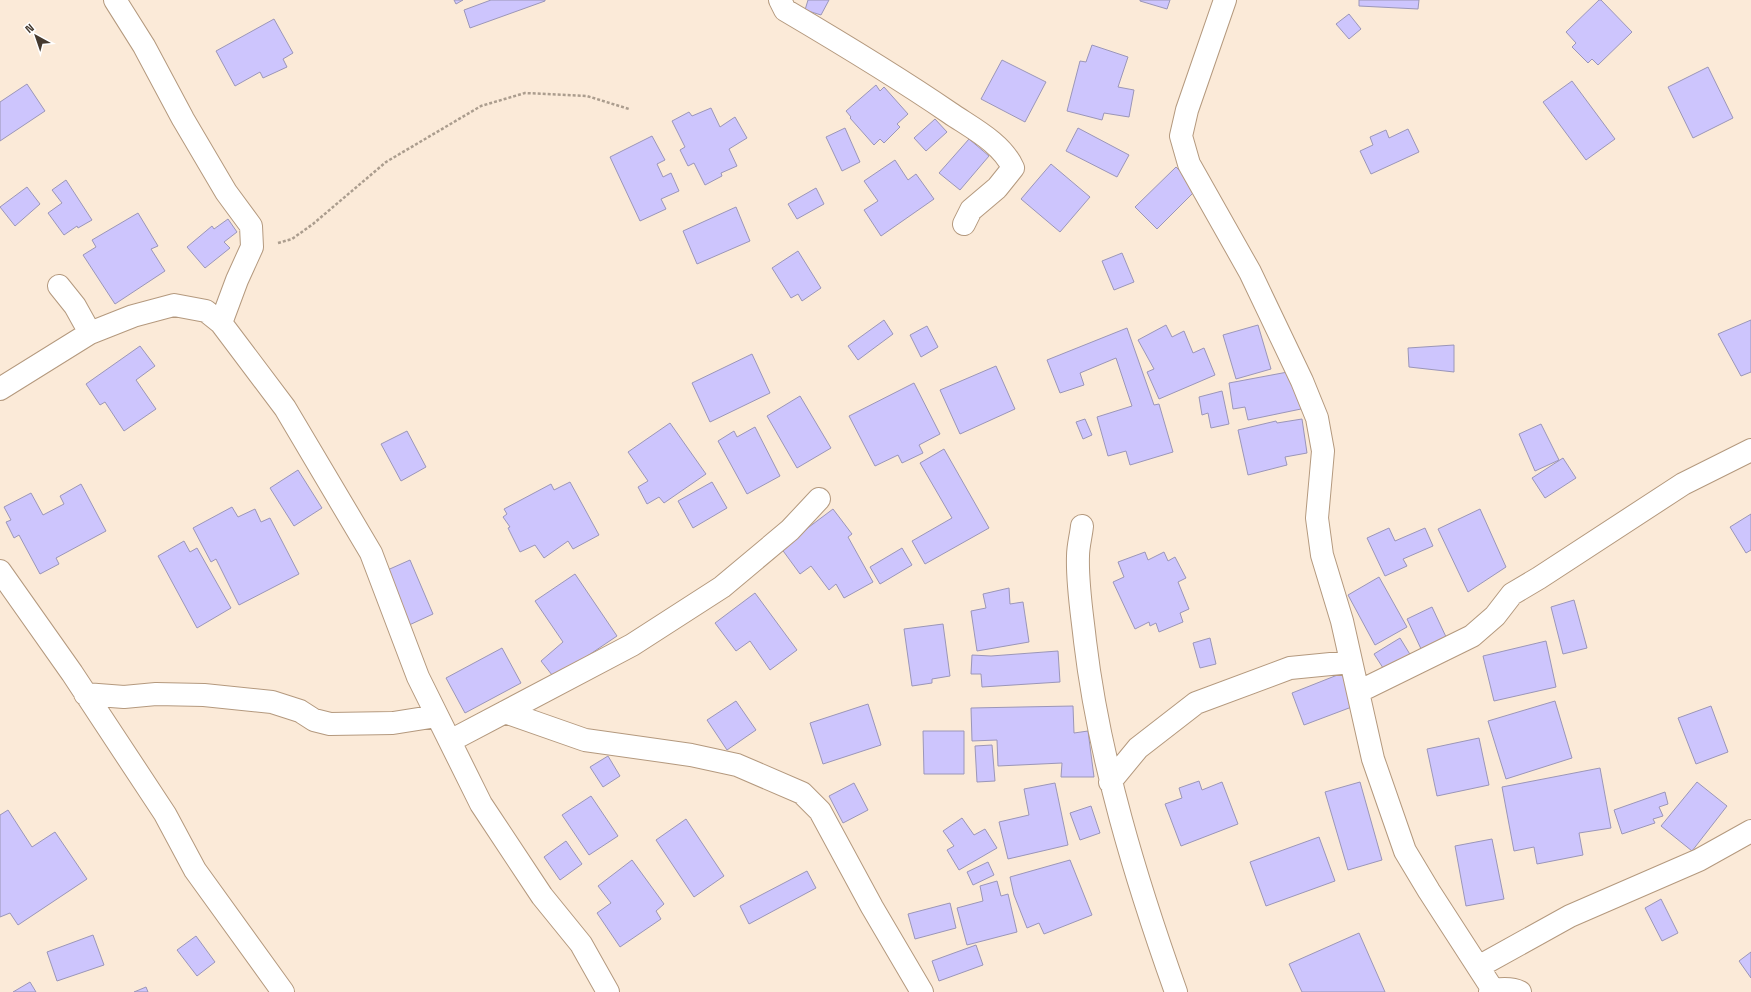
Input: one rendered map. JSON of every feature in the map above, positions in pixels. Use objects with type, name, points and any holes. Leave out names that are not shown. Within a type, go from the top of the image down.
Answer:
[{"type":"street","points":[[115,0],[144,46],[182,119],[226,192],[251,226],[252,246],[220,323]]},
{"type":"street","points":[[780,0],[785,10],[872,61],[907,84],[982,135],[1008,158],[1013,168],[997,188],[971,210],[964,224]]},
{"type":"street","points":[[1225,0],[1187,110],[1181,136],[1188,164],[1250,272],[1302,381],[1317,418],[1323,452],[1317,518],[1321,548],[1342,622],[1373,759],[1405,851],[1428,891],[1478,967],[1491,991],[1514,989],[1520,992]]},
{"type":"street","points":[[59,286],[75,306],[90,333]]},
{"type":"street","points":[[0,389],[90,333],[133,316],[174,306],[206,311],[220,323],[286,408],[370,553],[418,677],[481,804],[542,896],[581,944],[608,992]]},
{"type":"street","points":[[1358,692],[1472,636],[1495,616],[1512,594],[1539,578],[1682,484],[1751,450]]},
{"type":"street","points":[[450,742],[632,645],[722,587],[790,530],[818,499]]},
{"type":"street","points":[[1082,526],[1078,556],[1079,594],[1089,677],[1110,782],[1160,946],[1176,992]]},
{"type":"street","points":[[0,571],[85,694],[164,814],[195,870],[283,992]]},
{"type":"street","points":[[1110,782],[1138,748],[1196,703],[1290,668],[1351,662]]},
{"type":"street","points":[[85,694],[124,697],[156,694],[204,695],[272,702],[300,711],[314,720],[330,724],[393,723],[437,716]]},
{"type":"street","points":[[505,712],[585,740],[691,755],[737,765],[802,793],[820,811],[872,908],[922,992]]},
{"type":"street","points":[[1478,967],[1570,916],[1699,860],[1751,831]]},
{"type":"path","points":[[252,246],[274,244],[292,239],[313,224],[386,162],[481,106],[525,93],[587,96],[630,109]]},
{"type":"building","points":[[454,0],[463,0],[456,4]]},
{"type":"building","points":[[491,0],[545,1],[470,28],[464,10]]},
{"type":"building","points":[[808,0],[829,0],[821,15],[805,10]]},
{"type":"building","points":[[1140,0],[1170,0],[1167,9]]},
{"type":"building","points":[[1359,0],[1419,0],[1418,9],[1359,6]]},
{"type":"building","points":[[1599,0],[1601,0],[1632,32],[1598,65],[1592,59],[1588,63],[1572,47],[1576,43],[1566,32]]},
{"type":"building","points":[[1349,14],[1361,29],[1349,39],[1336,24]]},
{"type":"building","points":[[274,19],[293,53],[283,59],[287,67],[263,78],[260,72],[235,86],[216,51]]},
{"type":"building","points":[[1092,45],[1128,57],[1118,87],[1134,90],[1129,117],[1104,113],[1102,120],[1067,111],[1080,61],[1086,62]]},
{"type":"building","points":[[1002,60],[1046,82],[1025,122],[981,99]]},
{"type":"building","points":[[1708,67],[1733,118],[1693,138],[1668,87]]},
{"type":"building","points":[[1572,81],[1615,139],[1586,160],[1543,102]]},
{"type":"building","points":[[27,84],[45,111],[0,141],[0,102]]},
{"type":"building","points":[[876,85],[880,91],[884,87],[908,114],[897,124],[900,127],[884,143],[880,139],[874,145],[850,118],[851,117],[846,111]]},
{"type":"building","points":[[711,108],[720,127],[735,117],[747,138],[729,149],[737,166],[721,173],[722,176],[705,185],[694,163],[688,166],[680,150],[685,147],[672,121],[689,112],[692,116]]},
{"type":"building","points":[[935,119],[947,132],[926,151],[914,138]]},
{"type":"building","points":[[845,128],[860,162],[842,171],[826,137]]},
{"type":"building","points":[[1078,128],[1129,155],[1117,177],[1066,151]]},
{"type":"building","points":[[1408,129],[1419,152],[1371,174],[1360,151],[1373,145],[1370,137],[1386,130],[1389,138]]},
{"type":"building","points":[[652,136],[665,160],[657,164],[663,177],[671,173],[679,191],[661,199],[666,209],[640,221],[610,157]]},
{"type":"building","points":[[969,139],[989,156],[960,190],[939,173]]},
{"type":"building","points":[[895,160],[908,180],[916,174],[934,199],[881,236],[864,210],[878,201],[864,181]]},
{"type":"building","points":[[1051,164],[1090,197],[1060,232],[1021,199]]},
{"type":"building","points":[[1176,167],[1198,188],[1157,229],[1135,207]]},
{"type":"building","points":[[66,180],[92,220],[78,228],[77,226],[64,235],[48,213],[62,203],[52,190]]},
{"type":"building","points":[[27,187],[40,204],[15,226],[0,207]]},
{"type":"building","points":[[816,188],[824,204],[797,219],[788,204]]},
{"type":"building","points":[[736,207],[750,241],[697,264],[683,231]]},
{"type":"building","points":[[138,213],[158,246],[151,249],[165,271],[115,304],[83,255],[96,247],[92,240]]},
{"type":"building","points":[[228,219],[237,232],[224,242],[230,248],[205,268],[187,247],[212,226],[214,229]]},
{"type":"building","points":[[798,251],[821,288],[802,301],[798,294],[791,298],[772,268]]},
{"type":"building","points":[[1122,253],[1134,282],[1114,290],[1102,261]]},
{"type":"building","points":[[884,320],[893,334],[858,360],[848,346]]},
{"type":"building","points":[[1751,320],[1751,372],[1741,376],[1718,334]]},
{"type":"building","points":[[1166,325],[1172,337],[1184,331],[1193,353],[1204,348],[1215,375],[1159,399],[1147,372],[1154,369],[1138,340]]},
{"type":"building","points":[[1258,325],[1271,369],[1236,379],[1223,335]]},
{"type":"building","points":[[927,326],[938,347],[921,357],[910,335]]},
{"type":"building","points":[[1127,328],[1154,405],[1159,404],[1173,452],[1130,465],[1126,451],[1108,456],[1097,417],[1132,406],[1116,358],[1080,373],[1084,385],[1060,393],[1047,360]]},
{"type":"building","points":[[1454,345],[1454,372],[1409,367],[1408,348]]},
{"type":"building","points":[[140,346],[155,366],[136,380],[156,409],[124,431],[105,402],[100,405],[86,384]]},
{"type":"building","points":[[752,354],[770,393],[710,422],[692,383]]},
{"type":"building","points":[[996,366],[1015,409],[960,434],[940,390]]},
{"type":"building","points":[[1293,371],[1301,409],[1248,420],[1245,407],[1233,409],[1229,383]]},
{"type":"building","points":[[914,383],[940,434],[919,445],[923,453],[902,463],[898,455],[875,466],[849,416]]},
{"type":"building","points":[[1222,391],[1229,424],[1211,428],[1208,413],[1202,415],[1199,397]]},
{"type":"building","points":[[800,396],[831,448],[797,468],[767,416]]},
{"type":"building","points":[[1085,419],[1092,435],[1083,439],[1076,422]]},
{"type":"building","points":[[1302,419],[1307,453],[1285,457],[1287,465],[1248,475],[1238,430],[1276,421],[1277,423]]},
{"type":"building","points":[[670,423],[706,474],[664,503],[659,497],[647,504],[638,487],[648,481],[628,452]]},
{"type":"building","points":[[1541,424],[1559,460],[1535,471],[1519,434]]},
{"type":"building","points":[[755,427],[780,476],[747,494],[718,441],[734,431],[737,437]]},
{"type":"building","points":[[407,431],[426,467],[401,481],[381,444]]},
{"type":"building","points":[[944,449],[989,528],[925,564],[912,541],[952,518],[920,463]]},
{"type":"building","points":[[1563,458],[1576,478],[1545,498],[1532,478]]},
{"type":"building","points":[[298,470],[322,508],[294,526],[270,488]]},
{"type":"building","points":[[570,482],[599,535],[573,549],[568,541],[544,558],[535,545],[520,552],[508,528],[510,527],[503,517],[507,514],[504,509],[551,484],[554,490]]},
{"type":"building","points":[[712,482],[727,508],[693,528],[678,501]]},
{"type":"building","points":[[81,484],[106,531],[56,558],[59,564],[40,574],[19,535],[14,538],[6,522],[11,520],[4,507],[31,493],[43,515],[64,504],[60,496]]},
{"type":"building","points":[[232,507],[238,517],[255,509],[261,522],[270,518],[299,574],[239,605],[216,559],[211,562],[193,528]]},
{"type":"building","points":[[833,509],[852,534],[848,537],[873,582],[844,598],[836,584],[829,590],[811,566],[800,574],[781,548]]},
{"type":"building","points":[[1480,509],[1506,567],[1468,592],[1438,529]]},
{"type":"building","points":[[1751,514],[1751,550],[1746,553],[1730,527]]},
{"type":"building","points":[[1389,528],[1395,541],[1425,528],[1433,546],[1403,559],[1407,566],[1385,576],[1367,538]]},
{"type":"building","points":[[184,541],[190,552],[197,548],[231,608],[197,628],[158,556]]},
{"type":"building","points":[[902,548],[912,565],[880,584],[870,567]]},
{"type":"building","points":[[1145,552],[1148,560],[1164,552],[1168,561],[1175,557],[1186,578],[1178,582],[1189,609],[1180,613],[1183,622],[1159,632],[1156,623],[1150,626],[1149,622],[1135,629],[1113,582],[1124,577],[1118,562]]},
{"type":"building","points":[[410,560],[433,614],[407,626],[383,572]]},
{"type":"building","points":[[575,574],[617,636],[577,663],[556,680],[541,661],[563,642],[535,601]]},
{"type":"building","points":[[1379,577],[1407,627],[1375,645],[1348,595]]},
{"type":"building","points":[[1009,588],[1010,604],[1023,602],[1029,642],[977,651],[971,611],[986,608],[983,594]]},
{"type":"building","points":[[755,593],[797,650],[770,670],[750,641],[736,651],[715,623]]},
{"type":"building","points":[[1574,600],[1587,648],[1563,654],[1551,607]]},
{"type":"building","points":[[1432,607],[1447,639],[1422,651],[1407,619]]},
{"type":"building","points":[[943,624],[950,676],[932,679],[932,683],[912,686],[904,629]]},
{"type":"building","points":[[1210,638],[1216,664],[1200,668],[1193,643]]},
{"type":"building","points":[[1400,638],[1411,656],[1385,671],[1374,654]]},
{"type":"building","points":[[1546,641],[1556,687],[1494,701],[1483,656]]},
{"type":"building","points":[[502,648],[521,683],[465,713],[446,678]]},
{"type":"building","points":[[1058,651],[1060,682],[982,687],[981,674],[971,674],[972,655],[991,656]]},
{"type":"building","points":[[1345,672],[1357,705],[1304,725],[1292,693]]},
{"type":"building","points":[[736,701],[756,730],[727,750],[707,720]]},
{"type":"building","points":[[1555,701],[1572,758],[1506,779],[1488,721]]},
{"type":"building","points":[[868,704],[881,745],[823,764],[810,723]]},
{"type":"building","points":[[1073,706],[1074,733],[1088,731],[1094,777],[1061,777],[1062,763],[998,766],[997,740],[972,741],[971,708]]},
{"type":"building","points":[[1711,706],[1728,752],[1696,764],[1678,718]]},
{"type":"building","points":[[923,731],[964,731],[964,774],[924,774]]},
{"type":"building","points":[[1479,738],[1489,785],[1437,796],[1427,749]]},
{"type":"building","points":[[992,745],[995,781],[977,782],[975,746]]},
{"type":"building","points":[[608,756],[620,776],[603,787],[590,767]]},
{"type":"building","points":[[1600,768],[1611,828],[1579,833],[1583,855],[1537,864],[1534,847],[1514,851],[1502,787]]},
{"type":"building","points":[[1199,781],[1202,790],[1222,782],[1238,824],[1181,846],[1165,804],[1182,798],[1179,788]]},
{"type":"building","points":[[1360,782],[1382,860],[1348,870],[1325,792]]},
{"type":"building","points":[[1697,782],[1727,806],[1692,851],[1661,826]]},
{"type":"building","points":[[854,783],[868,810],[843,823],[829,796]]},
{"type":"building","points":[[1055,783],[1068,845],[1008,859],[999,822],[1029,815],[1024,789]]},
{"type":"building","points":[[1665,792],[1668,804],[1659,807],[1663,816],[1653,819],[1655,823],[1622,834],[1614,810]]},
{"type":"building","points":[[591,796],[618,836],[589,855],[562,815]]},
{"type":"building","points":[[1091,806],[1100,833],[1080,840],[1070,813]]},
{"type":"building","points":[[8,810],[32,847],[55,832],[87,879],[18,925],[10,913],[0,917],[0,815]]},
{"type":"building","points":[[962,818],[974,835],[985,829],[997,848],[959,870],[947,850],[954,846],[943,831]]},
{"type":"building","points":[[686,819],[724,876],[694,897],[656,840]]},
{"type":"building","points":[[1319,837],[1335,881],[1266,906],[1250,862]]},
{"type":"building","points":[[1492,839],[1504,899],[1466,906],[1455,846]]},
{"type":"building","points":[[566,841],[582,864],[560,880],[544,857]]},
{"type":"building","points":[[632,860],[664,904],[656,911],[661,919],[620,947],[597,913],[611,903],[598,886]]},
{"type":"building","points":[[1070,860],[1092,915],[1044,934],[1039,923],[1027,928],[1014,895],[1010,877]]},
{"type":"building","points":[[988,862],[994,875],[973,885],[967,872]]},
{"type":"building","points":[[807,871],[816,888],[749,924],[740,906]]},
{"type":"building","points":[[997,881],[1001,896],[1008,894],[1017,932],[967,945],[957,908],[983,901],[980,886]]},
{"type":"building","points":[[1661,899],[1678,933],[1662,941],[1645,908]]},
{"type":"building","points":[[950,903],[956,928],[915,939],[908,914]]},
{"type":"building","points":[[1359,933],[1385,992],[1302,992],[1289,964]]},
{"type":"building","points":[[93,935],[104,965],[57,981],[47,952]]},
{"type":"building","points":[[196,936],[215,962],[197,976],[177,950]]},
{"type":"building","points":[[976,945],[983,965],[939,981],[932,961]]},
{"type":"building","points":[[1751,952],[1751,978],[1739,961]]},
{"type":"building","points":[[30,982],[36,992],[13,992]]},
{"type":"building","points":[[146,987],[148,992],[134,992]]}]
